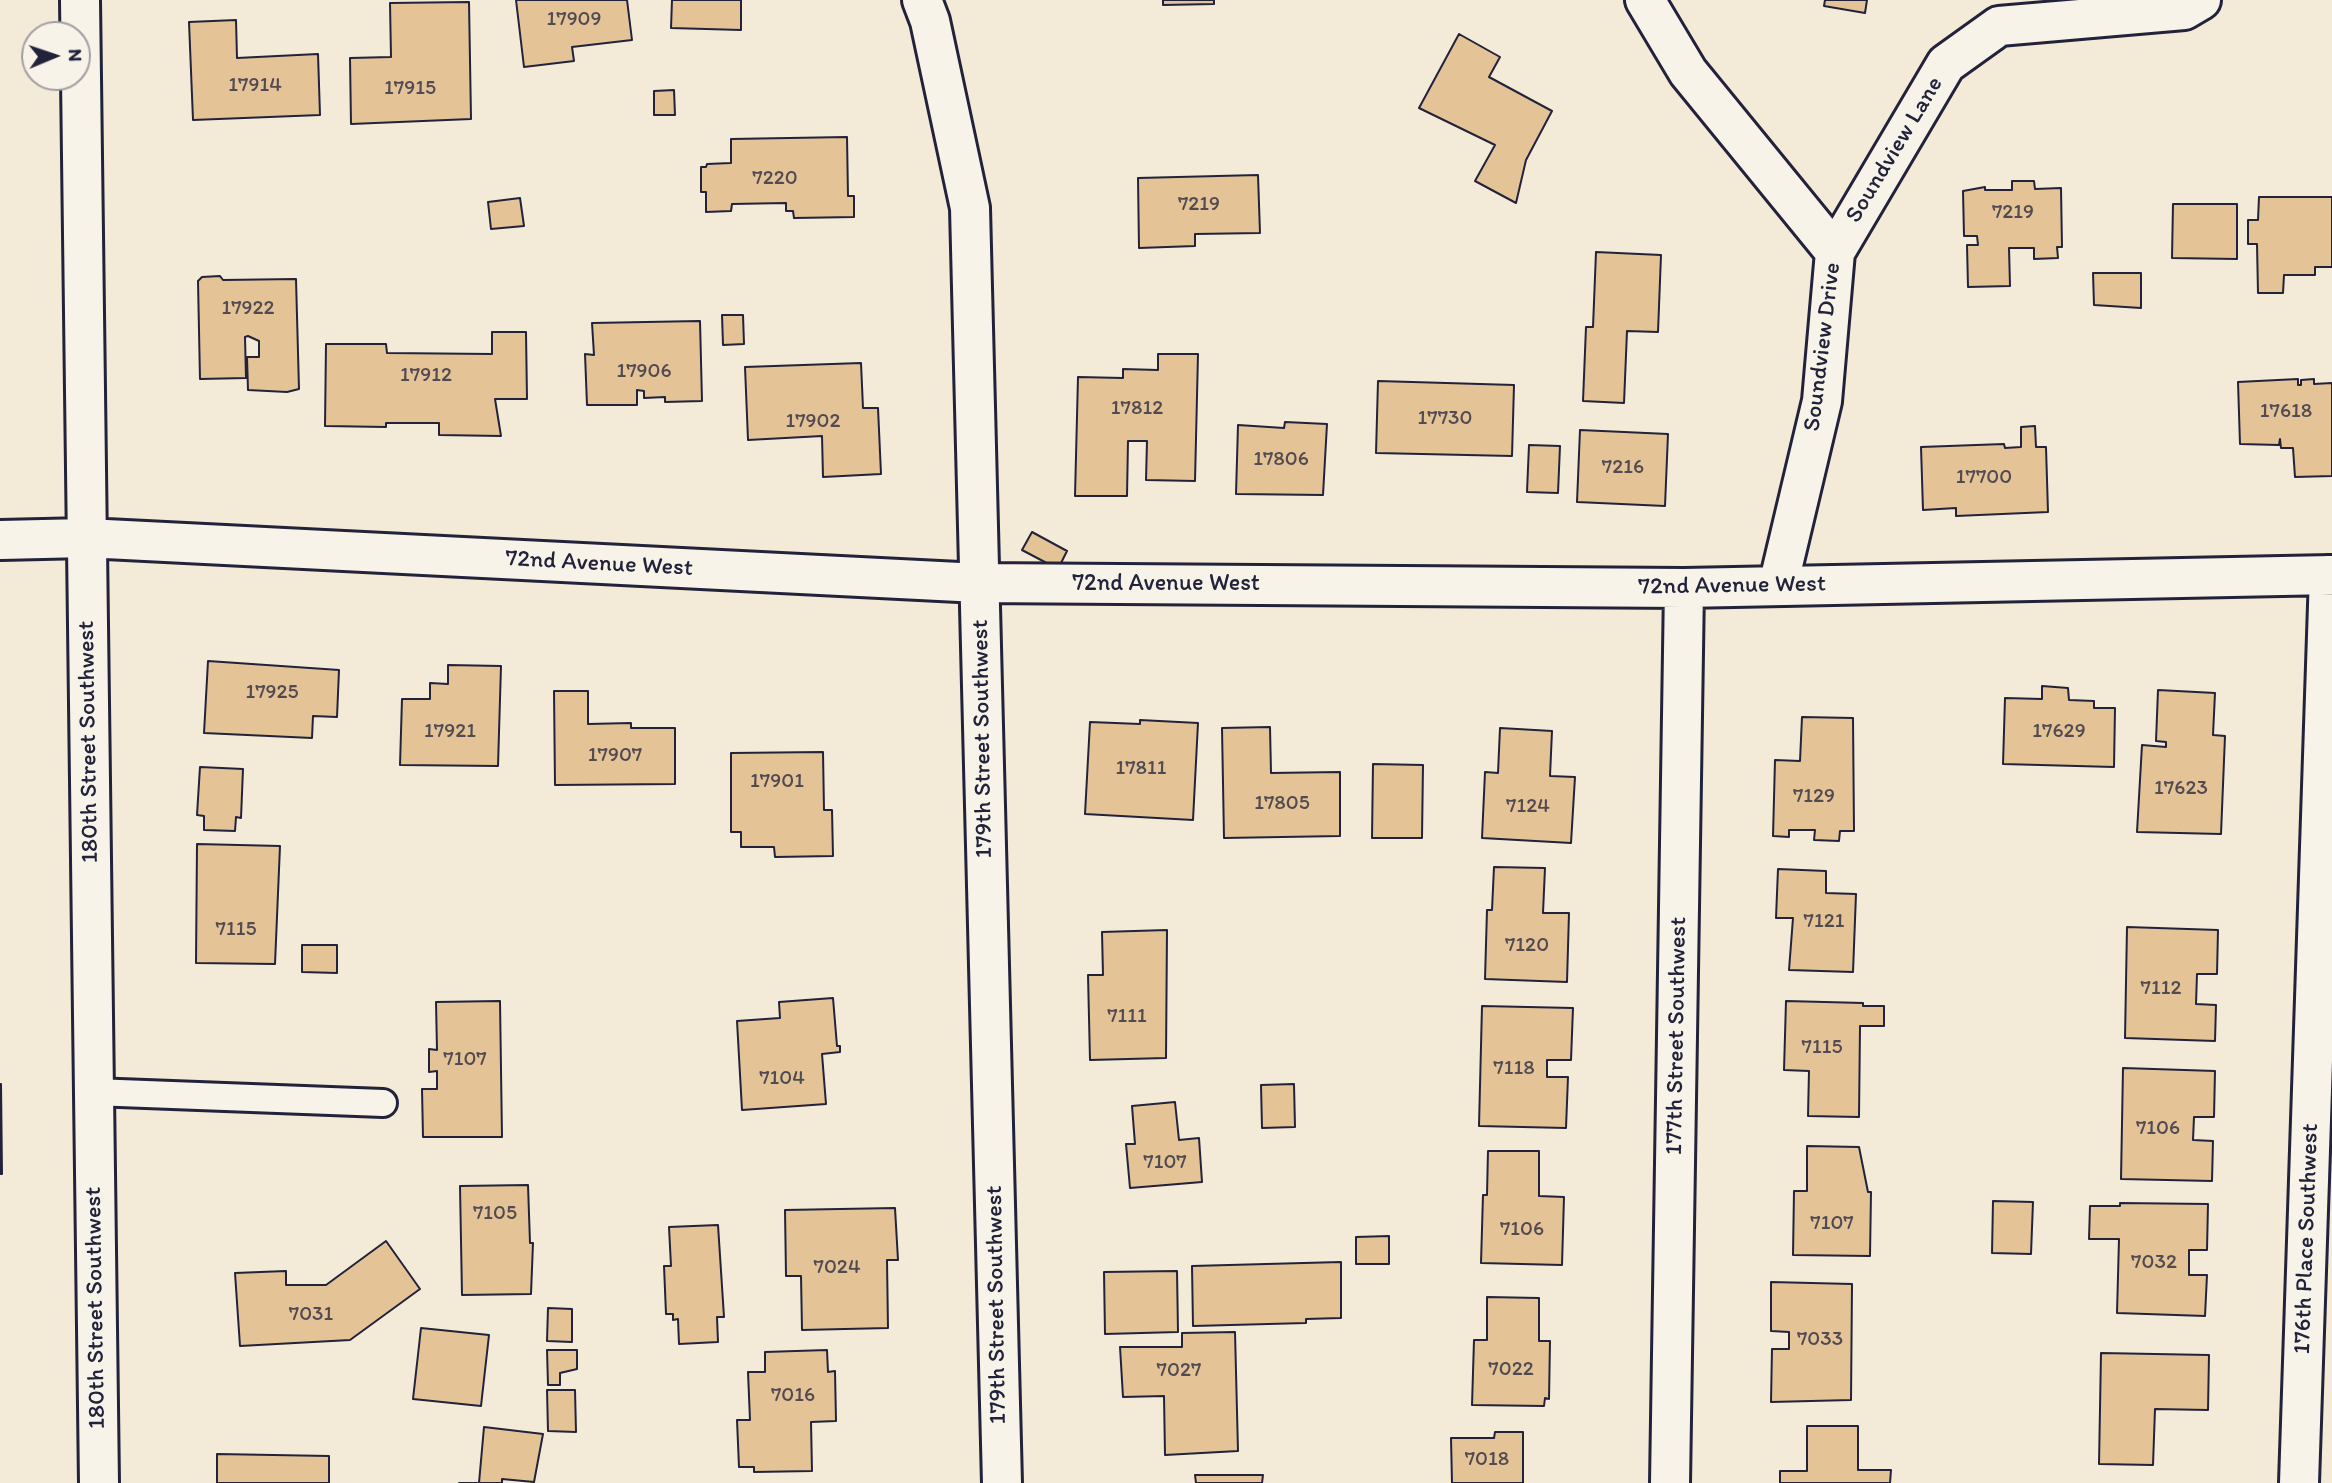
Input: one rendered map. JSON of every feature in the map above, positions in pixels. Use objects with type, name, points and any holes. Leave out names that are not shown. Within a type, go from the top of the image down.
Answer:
[{"type":"street","name":"180th Street Southwest","points":[[80,0],[99,1483]]},
{"type":"street","name":"179th Street Southwest","points":[[922,0],[930,20],[970,208],[1002,1483]]},
{"type":"street","name":"Soundview Drive","points":[[1646,0],[1688,72],[1835,252],[1822,401],[1778,586]]},
{"type":"street","name":"Soundview Lane","points":[[1835,252],[1946,64],[1999,26],[2185,10],[2201,0]]},
{"type":"street","name":"72nd Avenue West","points":[[0,540],[86,538],[979,583],[1684,588],[2331,575]]},
{"type":"street","name":"176th Place Southwest","points":[[2300,1483],[2331,575]]},
{"type":"street","name":"177th Street Southwest","points":[[1670,1483],[1684,588]]},
{"type":"lane","points":[[93,1092],[383,1103]]},
{"type":"building","points":[[516,0],[627,0],[632,40],[572,47],[574,61],[524,67]]},
{"type":"building","points":[[672,0],[741,0],[741,30],[671,28]]},
{"type":"building","points":[[1163,0],[1214,0],[1214,4],[1163,5]]},
{"type":"building","points":[[1825,0],[1867,0],[1865,13],[1824,6]]},
{"type":"building","points":[[469,2],[471,119],[351,124],[350,58],[391,57],[390,3]]},
{"type":"building","points":[[236,20],[237,58],[318,54],[320,115],[193,120],[189,22]]},
{"type":"building","points":[[1459,34],[1500,57],[1489,77],[1552,111],[1526,160],[1516,203],[1475,181],[1495,145],[1419,108]]},
{"type":"building","points":[[674,90],[675,115],[654,115],[654,91]]},
{"type":"building","points":[[847,137],[848,196],[854,196],[854,217],[794,218],[793,211],[786,211],[786,203],[732,204],[731,211],[706,212],[706,192],[701,192],[701,167],[706,167],[707,164],[731,163],[731,139]]},
{"type":"building","points":[[1258,175],[1260,233],[1195,234],[1195,246],[1139,248],[1138,178]]},
{"type":"building","points":[[2012,181],[2034,181],[2035,189],[2061,188],[2062,247],[2057,247],[2058,258],[2034,259],[2034,248],[2009,248],[2010,286],[1968,287],[1967,245],[1978,245],[1977,236],[1964,236],[1963,191],[1985,187],[1985,190],[2012,190]]},
{"type":"building","points":[[2259,197],[2332,197],[2332,267],[2315,267],[2315,275],[2284,275],[2283,293],[2258,293],[2257,244],[2248,244],[2248,220],[2258,220]]},
{"type":"building","points":[[520,198],[524,226],[491,229],[488,202]]},
{"type":"building","points":[[2173,204],[2237,204],[2237,259],[2172,258]]},
{"type":"building","points":[[1596,252],[1661,255],[1658,332],[1627,331],[1624,403],[1583,401],[1586,327],[1593,327]]},
{"type":"building","points":[[2093,273],[2141,273],[2141,308],[2094,305]]},
{"type":"building","points":[[220,276],[223,280],[296,279],[299,389],[287,392],[248,390],[247,357],[259,357],[259,341],[248,336],[245,337],[246,378],[200,379],[198,281],[202,277]]},
{"type":"building","points":[[722,315],[743,315],[744,344],[723,345]]},
{"type":"building","points":[[700,321],[702,401],[665,402],[665,397],[644,398],[644,391],[637,390],[637,405],[587,405],[585,354],[594,355],[592,323]]},
{"type":"building","points":[[492,332],[526,332],[527,399],[495,399],[501,436],[439,435],[439,423],[386,423],[386,427],[325,426],[326,344],[386,344],[387,353],[492,354]]},
{"type":"building","points":[[1158,354],[1198,354],[1195,481],[1146,480],[1147,441],[1128,441],[1127,496],[1075,496],[1078,377],[1123,378],[1123,369],[1158,370]]},
{"type":"building","points":[[861,363],[863,408],[878,408],[881,474],[823,477],[822,436],[748,440],[745,367]]},
{"type":"building","points":[[2298,379],[2298,385],[2301,385],[2301,380],[2314,379],[2314,384],[2332,383],[2332,476],[2295,477],[2293,448],[2281,448],[2280,439],[2279,445],[2240,444],[2238,382]]},
{"type":"building","points":[[1378,381],[1514,385],[1512,456],[1376,453]]},
{"type":"building","points":[[1285,422],[1327,424],[1323,495],[1236,494],[1238,425],[1284,428]]},
{"type":"building","points":[[2035,426],[2036,447],[2046,447],[2048,512],[1956,516],[1956,508],[1923,510],[1921,447],[2004,444],[2005,448],[2021,447],[2021,427]]},
{"type":"building","points":[[1580,430],[1668,434],[1665,506],[1577,502]]},
{"type":"building","points":[[1529,445],[1560,446],[1558,493],[1527,492]]},
{"type":"building","points":[[1032,532],[1067,551],[1058,569],[1022,550]]},
{"type":"building","points":[[208,661],[339,670],[337,717],[313,716],[312,738],[204,733]]},
{"type":"building","points":[[448,665],[501,666],[498,766],[400,765],[402,699],[430,699],[430,683],[448,684]]},
{"type":"building","points":[[2042,686],[2068,688],[2069,700],[2094,701],[2094,708],[2115,708],[2114,767],[2003,764],[2005,698],[2042,699]]},
{"type":"building","points":[[2158,690],[2215,693],[2213,735],[2225,736],[2221,834],[2137,832],[2142,745],[2166,747],[2166,742],[2156,741]]},
{"type":"building","points":[[554,691],[588,691],[588,724],[631,723],[631,728],[675,728],[675,784],[555,785]]},
{"type":"building","points":[[1802,717],[1853,718],[1854,831],[1840,831],[1839,841],[1814,840],[1815,830],[1789,830],[1789,837],[1773,836],[1775,760],[1800,761]]},
{"type":"building","points":[[1140,720],[1198,723],[1193,820],[1085,814],[1090,722],[1140,724]]},
{"type":"building","points":[[1270,727],[1271,773],[1340,772],[1340,836],[1224,838],[1222,728]]},
{"type":"building","points":[[1500,728],[1552,731],[1550,776],[1575,777],[1571,843],[1482,838],[1485,772],[1498,773]]},
{"type":"building","points":[[823,752],[824,810],[832,810],[833,856],[775,857],[774,847],[741,847],[741,832],[731,832],[731,753]]},
{"type":"building","points":[[1373,764],[1423,765],[1422,838],[1372,838]]},
{"type":"building","points":[[200,767],[243,769],[241,818],[236,817],[235,831],[204,830],[204,816],[197,815]]},
{"type":"building","points":[[197,844],[280,846],[275,964],[196,963]]},
{"type":"building","points":[[1494,867],[1545,868],[1543,913],[1569,913],[1567,982],[1485,979],[1487,910],[1492,910]]},
{"type":"building","points":[[1778,869],[1826,871],[1826,893],[1856,894],[1853,972],[1789,970],[1793,918],[1776,918]]},
{"type":"building","points":[[2127,927],[2218,930],[2217,974],[2197,974],[2196,1004],[2216,1005],[2215,1041],[2125,1038]]},
{"type":"building","points":[[1167,930],[1166,1058],[1090,1060],[1088,975],[1103,975],[1102,932]]},
{"type":"building","points":[[302,945],[337,945],[337,973],[302,972]]},
{"type":"building","points":[[833,998],[837,1046],[840,1046],[840,1052],[822,1054],[826,1104],[742,1110],[737,1021],[780,1018],[779,1002]]},
{"type":"building","points":[[500,1001],[502,1137],[423,1137],[422,1089],[437,1089],[437,1071],[429,1072],[429,1049],[437,1050],[436,1002]]},
{"type":"building","points":[[1786,1001],[1884,1006],[1884,1026],[1860,1026],[1859,1117],[1808,1116],[1809,1071],[1784,1070]]},
{"type":"building","points":[[1482,1006],[1573,1008],[1571,1060],[1547,1060],[1547,1077],[1568,1077],[1566,1128],[1479,1126]]},
{"type":"building","points":[[2123,1068],[2215,1071],[2214,1117],[2194,1117],[2193,1140],[2213,1141],[2212,1181],[2121,1179]]},
{"type":"building","points":[[0,1084],[2,1174],[0,1174]]},
{"type":"building","points":[[1294,1084],[1295,1127],[1262,1128],[1261,1085]]},
{"type":"building","points":[[1175,1102],[1179,1140],[1199,1138],[1202,1182],[1130,1188],[1126,1144],[1135,1144],[1132,1106]]},
{"type":"building","points":[[1807,1146],[1859,1147],[1868,1192],[1871,1192],[1870,1256],[1793,1255],[1794,1191],[1807,1191]]},
{"type":"building","points":[[1488,1151],[1539,1151],[1539,1196],[1564,1197],[1562,1265],[1481,1263],[1483,1195],[1487,1195]]},
{"type":"building","points":[[528,1185],[530,1243],[533,1243],[531,1294],[462,1295],[460,1186]]},
{"type":"building","points":[[1993,1201],[2033,1202],[2031,1254],[1992,1253]]},
{"type":"building","points":[[2120,1203],[2208,1204],[2207,1250],[2189,1250],[2189,1275],[2207,1275],[2205,1316],[2117,1313],[2119,1239],[2089,1239],[2090,1206],[2120,1206]]},
{"type":"building","points":[[895,1208],[898,1260],[887,1260],[888,1328],[802,1330],[801,1276],[786,1276],[785,1210]]},
{"type":"building","points":[[718,1225],[724,1317],[717,1317],[718,1342],[679,1344],[678,1319],[673,1320],[673,1314],[666,1314],[664,1266],[671,1266],[669,1227]]},
{"type":"building","points":[[1389,1236],[1389,1264],[1356,1264],[1356,1237]]},
{"type":"building","points":[[386,1241],[420,1289],[350,1340],[240,1346],[235,1273],[286,1271],[286,1285],[326,1285]]},
{"type":"building","points":[[1341,1262],[1341,1318],[1306,1319],[1306,1323],[1193,1326],[1192,1266]]},
{"type":"building","points":[[1177,1271],[1178,1332],[1105,1334],[1104,1272]]},
{"type":"building","points":[[1771,1282],[1852,1284],[1851,1400],[1771,1402],[1772,1349],[1789,1349],[1789,1332],[1771,1331]]},
{"type":"building","points":[[1487,1297],[1539,1298],[1539,1341],[1550,1341],[1549,1399],[1545,1398],[1544,1406],[1472,1405],[1474,1340],[1487,1340]]},
{"type":"building","points":[[548,1308],[572,1309],[572,1342],[547,1341]]},
{"type":"building","points":[[421,1328],[489,1335],[481,1406],[413,1399]]},
{"type":"building","points":[[1235,1332],[1238,1451],[1165,1455],[1164,1396],[1123,1397],[1120,1347],[1182,1347],[1182,1333]]},
{"type":"building","points":[[547,1350],[577,1350],[577,1369],[560,1373],[560,1385],[548,1385]]},
{"type":"building","points":[[827,1350],[828,1372],[835,1371],[836,1421],[811,1422],[812,1471],[754,1472],[754,1467],[739,1467],[737,1420],[750,1420],[748,1372],[765,1372],[765,1352]]},
{"type":"building","points":[[2101,1353],[2209,1355],[2208,1410],[2155,1409],[2153,1465],[2099,1464]]},
{"type":"building","points":[[547,1390],[575,1390],[576,1432],[548,1431]]},
{"type":"building","points":[[1807,1426],[1858,1426],[1858,1470],[1891,1470],[1890,1483],[1780,1483],[1780,1471],[1807,1471]]},
{"type":"building","points":[[484,1427],[543,1434],[534,1482],[502,1479],[502,1483],[479,1483]]},
{"type":"building","points":[[1495,1432],[1523,1432],[1523,1483],[1452,1483],[1451,1438],[1494,1438]]},
{"type":"building","points":[[217,1454],[329,1456],[329,1483],[217,1483]]},
{"type":"building","points":[[1195,1475],[1263,1475],[1262,1483],[1196,1483]]}]
